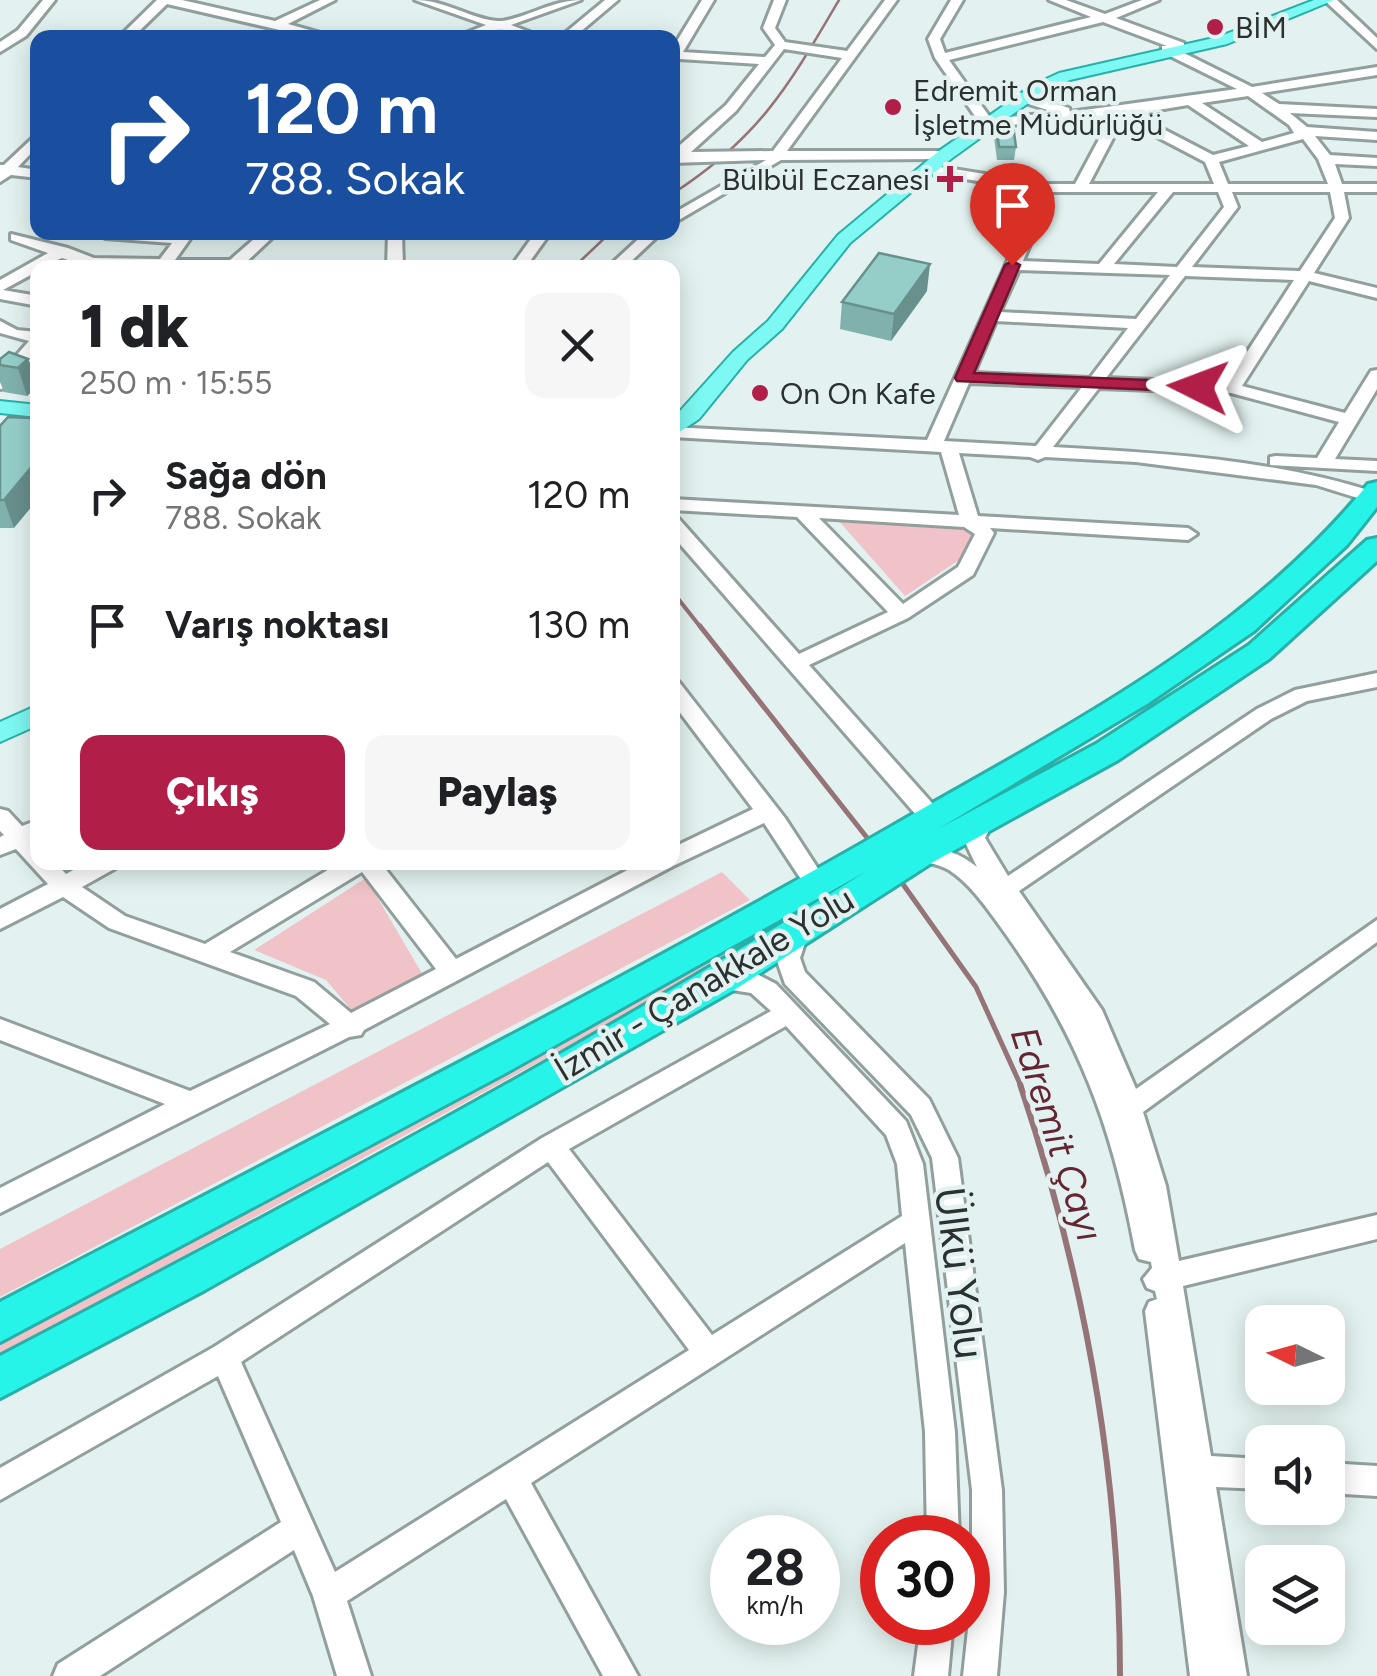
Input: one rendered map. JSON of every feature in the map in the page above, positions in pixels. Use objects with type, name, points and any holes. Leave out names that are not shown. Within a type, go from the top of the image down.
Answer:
[{"type":"highway","name":"İzmir - Çanakkale Yolu","points":[[0,1322],[818,901],[920,839],[1235,632],[1316,564],[1375,495]]},
{"type":"highway","name":"İzmir - Çanakkale Yolu","points":[[920,839],[984,819],[1108,752],[1259,652],[1374,550]]},
{"type":"highway","name":"İzmir - Çanakkale Yolu","points":[[12,1371],[191,1277],[722,980],[818,901]]},
{"type":"main road","points":[[1174,50],[1307,0]]},
{"type":"main road","points":[[680,432],[757,362],[775,325],[844,239],[1019,97],[1065,76],[1222,41],[1328,0]]},
{"type":"main road","points":[[0,407],[30,410]]},
{"type":"main road","points":[[0,733],[30,718]]},
{"type":"main road","points":[[0,754],[30,739]]},
{"type":"street","points":[[2,44],[22,33],[49,0]]},
{"type":"street","points":[[133,30],[165,0],[302,30]]},
{"type":"street","points":[[279,24],[328,0]]},
{"type":"street","points":[[420,0],[516,30]]},
{"type":"street","points":[[538,0],[594,18]]},
{"type":"street","points":[[486,30],[576,0]]},
{"type":"street","points":[[577,30],[612,0]]},
{"type":"street","points":[[680,47],[708,0]]},
{"type":"street","points":[[780,0],[769,28],[781,44],[850,55]]},
{"type":"street","points":[[770,156],[892,0]]},
{"type":"street","points":[[957,0],[934,39],[941,58],[987,123],[1120,112],[1257,94],[1376,72]]},
{"type":"street","points":[[1055,0],[1108,17],[1257,94],[1326,159],[1342,218],[1232,388]]},
{"type":"street","points":[[941,58],[1108,17],[1152,0]]},
{"type":"street","points":[[1328,0],[1370,30],[1377,45]]},
{"type":"street","points":[[942,25],[960,32]]},
{"type":"street","points":[[976,38],[993,45]]},
{"type":"street","points":[[2,44],[30,42]]},
{"type":"street","points":[[680,154],[731,108],[781,44]]},
{"type":"street","points":[[680,57],[768,61]]},
{"type":"street","points":[[1019,97],[1049,109],[1087,115]]},
{"type":"street","points":[[1326,110],[1377,101]]},
{"type":"street","points":[[1192,102],[1260,146]]},
{"type":"street","points":[[1274,108],[1377,112]]},
{"type":"street","points":[[1038,455],[1185,272],[1232,207],[1211,160],[1120,112]]},
{"type":"street","points":[[1080,188],[1120,112]]},
{"type":"street","points":[[1211,160],[1301,133],[1377,136]]},
{"type":"street","points":[[2,172],[30,147]]},
{"type":"street","points":[[680,158],[944,154]]},
{"type":"street","points":[[680,215],[772,162],[770,156]]},
{"type":"street","points":[[1326,159],[1377,162]]},
{"type":"street","points":[[928,169],[1047,188],[1377,188]]},
{"type":"street","points":[[2,172],[30,174]]},
{"type":"street","points":[[1103,268],[1170,187]]},
{"type":"street","points":[[794,664],[901,614],[966,572],[986,533],[970,522],[941,448],[963,378],[1047,188]]},
{"type":"street","points":[[16,237],[81,260]]},
{"type":"street","points":[[167,260],[183,240]]},
{"type":"street","points":[[237,260],[261,240]]},
{"type":"street","points":[[623,260],[646,240]]},
{"type":"street","points":[[50,260],[63,251]]},
{"type":"street","points":[[1012,265],[1306,276],[1377,293]]},
{"type":"street","points":[[0,318],[4,292],[30,274]]},
{"type":"street","points":[[4,292],[30,299]]},
{"type":"street","points":[[990,316],[1143,324]]},
{"type":"street","points":[[0,326],[30,341]]},
{"type":"street","points":[[0,349],[30,344]]},
{"type":"street","points":[[0,384],[30,348]]},
{"type":"street","points":[[1323,463],[1377,375]]},
{"type":"street","points":[[963,378],[1232,388],[1350,420]]},
{"type":"street","points":[[680,432],[1038,455],[1377,466]]},
{"type":"street","points":[[1136,457],[1320,480],[1375,495]]},
{"type":"street","points":[[680,504],[1188,534]]},
{"type":"street","points":[[803,512],[901,614]]},
{"type":"street","points":[[680,533],[794,664],[920,839],[997,895]]},
{"type":"street","points":[[997,895],[1264,714],[1302,695],[1377,680]]},
{"type":"street","points":[[680,698],[764,813],[818,901]]},
{"type":"street","points":[[680,854],[764,813]]},
{"type":"street","points":[[0,817],[18,838]]},
{"type":"street","points":[[984,819],[974,838],[997,895],[1090,1051],[1122,1113],[1161,1278],[1189,1470],[1230,1676]]},
{"type":"street","points":[[48,870],[117,922],[305,990],[352,1028]]},
{"type":"street","points":[[0,920],[94,870]]},
{"type":"street","points":[[206,955],[350,870]]},
{"type":"street","points":[[370,870],[450,970]]},
{"type":"street","points":[[0,1201],[191,1103],[352,1028],[450,970],[642,870]]},
{"type":"street","name":"Ülkü Yolu","points":[[818,901],[788,958],[794,977],[920,1108],[945,1158],[987,1490],[988,1592],[980,1676]]},
{"type":"street","points":[[1122,1113],[1377,929]]},
{"type":"street","name":"Ülkü Yolu","points":[[722,980],[756,984],[788,1012],[898,1130],[910,1164],[917,1221],[940,1432],[942,1515]]},
{"type":"street","points":[[0,1486],[224,1357],[551,1146],[788,1012]]},
{"type":"street","points":[[7,1038],[191,1103]]},
{"type":"street","points":[[551,1146],[708,1352]]},
{"type":"street","points":[[329,1594],[917,1221]]},
{"type":"street","points":[[1161,1278],[1377,1227]]},
{"type":"street","points":[[224,1357],[297,1530],[329,1594],[354,1676]]},
{"type":"street","points":[[1189,1470],[1245,1473]]},
{"type":"street","points":[[1189,1470],[1207,1676]]},
{"type":"street","points":[[510,1476],[621,1676]]},
{"type":"street","points":[[1345,1479],[1377,1481]]},
{"type":"street","points":[[70,1676],[297,1530]]},
{"type":"street","points":[[932,1676],[934,1645]]},
{"type":"shaded area","points":[[837,519],[965,529],[974,536],[962,558],[905,596]]},
{"type":"shaded area","points":[[722,872],[750,900],[0,1297],[0,1249]]},
{"type":"shaded area","points":[[366,878],[424,977],[354,1013],[326,980],[254,950]]},
{"type":"shaded area","points":[[841,888],[777,932],[0,1356],[0,1343]]},
{"type":"building","points":[[996,125],[1013,125],[1016,147],[999,147]]},
{"type":"building","points":[[879,253],[930,264],[894,314],[842,302]]},
{"type":"building","points":[[9,352],[28,359],[18,368],[0,365],[0,359]]},
{"type":"building","points":[[8,417],[30,418],[30,469],[0,500],[0,426]]},
{"type":"waterway","points":[[680,188],[728,152],[769,109],[839,0]]},
{"type":"waterway","name":"Edremit Çayı","points":[[581,260],[603,240]]},
{"type":"waterway","name":"Edremit Çayı","points":[[680,601],[702,629]]},
{"type":"waterway","name":"Edremit Çayı","points":[[700,626],[872,844]]},
{"type":"waterway","name":"Edremit Çayı","points":[[900,880],[976,987],[1021,1086]]},
{"type":"waterway","name":"Edremit Çayı","points":[[1020,1084],[1063,1229],[1094,1376],[1113,1525],[1120,1676]]},
{"type":"place","name":"BİM","points":[[1215,27]]},
{"type":"place","name":"Edremit Orman İşletme Müdürlüğü","points":[[893,107]]},
{"type":"place","name":"Bülbül Eczanesi","points":[[950,179]]},
{"type":"place","name":"On On Kafe","points":[[760,393]]},
{"type":"route","points":[[1012,265],[963,378],[1198,387]]}]
